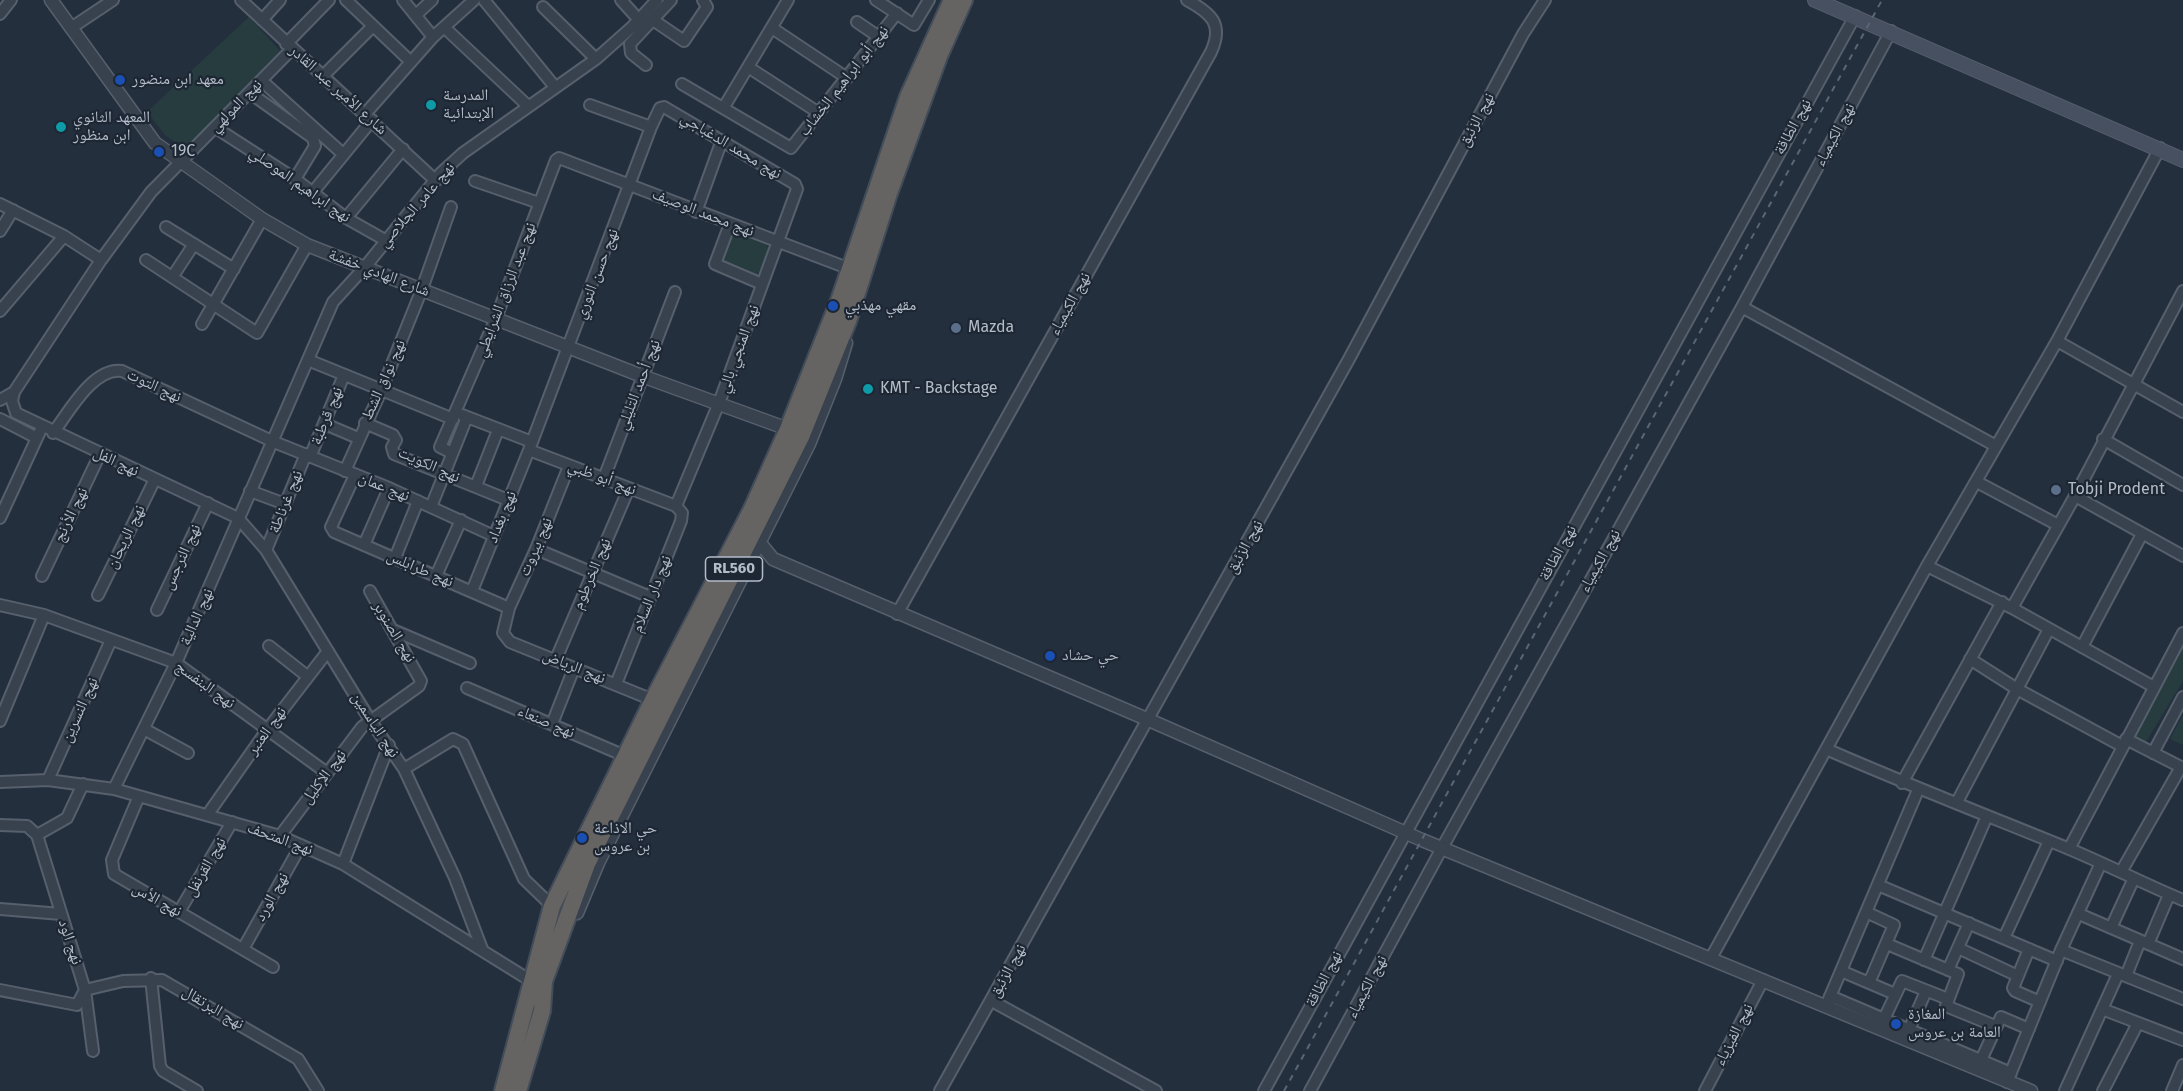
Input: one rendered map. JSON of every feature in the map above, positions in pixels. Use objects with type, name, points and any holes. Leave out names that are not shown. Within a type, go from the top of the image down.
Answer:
[{"type":"highway","points":[[908,97],[912,70],[940,0]]},
{"type":"highway","name":"RL560","points":[[503,1091],[552,906],[653,700],[752,509],[788,429],[850,268],[908,97],[924,57],[952,0]]},
{"type":"highway","name":"RL560","points":[[518,1091],[542,1011],[544,981],[587,864],[801,437],[848,321],[890,193],[945,42],[964,0]]},
{"type":"highway","points":[[931,82],[976,0]]},
{"type":"main road","points":[[1815,0],[1891,31],[2183,160]]},
{"type":"street","name":"شارع الهادي خفشة","points":[[51,0],[145,132],[179,162],[262,219],[307,245],[642,376],[788,429]]},
{"type":"street","points":[[71,28],[113,0]]},
{"type":"street","name":"شارع الأمير عبد القادر","points":[[241,0],[436,181]]},
{"type":"street","points":[[262,20],[280,0]]},
{"type":"street","name":"نهج المولهي","points":[[14,392],[101,260],[151,192],[262,81],[329,0]]},
{"type":"street","points":[[346,0],[410,61]]},
{"type":"street","points":[[404,0],[433,37]]},
{"type":"street","points":[[416,15],[432,0]]},
{"type":"street","points":[[313,192],[410,61],[474,0]]},
{"type":"street","points":[[484,0],[555,87]]},
{"type":"street","points":[[621,0],[639,20]]},
{"type":"street","name":"نهج عامر الجلاصي","points":[[274,442],[329,307],[436,181],[463,153],[596,58],[639,20],[657,0]]},
{"type":"street","points":[[646,65],[628,49],[671,0]]},
{"type":"street","points":[[653,20],[684,41],[706,7],[703,0]]},
{"type":"street","points":[[876,0],[914,25],[928,0]]},
{"type":"street","name":"نهج الكيمياء","points":[[897,614],[1211,52],[1217,38],[1217,30],[1206,10],[1187,0]]},
{"type":"street","name":"نهج الزئبق","points":[[940,1091],[1149,720],[1349,359],[1523,34],[1545,0]]},
{"type":"street","points":[[0,14],[10,1]]},
{"type":"street","points":[[682,84],[724,107],[772,28],[785,1]]},
{"type":"street","points":[[543,8],[596,58]]},
{"type":"street","name":"نهج أبو ابراهيم الخشاب","points":[[724,107],[791,148],[897,13]]},
{"type":"street","name":"نهج الطاقة","points":[[1264,1091],[1404,832],[1855,16]]},
{"type":"street","points":[[857,22],[879,37]]},
{"type":"street","points":[[324,75],[373,26]]},
{"type":"street","points":[[445,28],[528,106]]},
{"type":"street","points":[[772,28],[847,78]]},
{"type":"street","name":"نهج الكيمياء","points":[[1310,1091],[1742,307],[1891,31]]},
{"type":"street","points":[[748,67],[819,113]]},
{"type":"street","points":[[262,81],[343,154]]},
{"type":"street","points":[[250,93],[313,138],[315,146],[295,178]]},
{"type":"street","points":[[590,105],[651,127]]},
{"type":"street","name":"نهج حسن النوري","points":[[531,446],[651,127],[662,107]]},
{"type":"street","name":"نهج محمد الدغباجي","points":[[662,107],[795,184],[797,189]]},
{"type":"street","name":"نهج ابراهيم الموصلي","points":[[216,128],[295,178],[346,218],[385,240]]},
{"type":"street","points":[[696,212],[722,140]]},
{"type":"street","points":[[346,218],[403,148]]},
{"type":"street","points":[[1711,958],[1927,566],[2057,341],[2160,148]]},
{"type":"street","name":"نهج محمد الوصيف","points":[[556,160],[563,158],[696,212],[850,268]]},
{"type":"street","name":"نهج عبد الرزاق الشرايطي","points":[[444,474],[452,453],[440,447],[459,416],[556,160]]},
{"type":"street","points":[[476,181],[539,202]]},
{"type":"street","name":"نهج المنجي بالي","points":[[675,506],[719,404],[797,189]]},
{"type":"street","points":[[0,204],[64,236],[101,260]]},
{"type":"street","name":"نهج نواق الشط","points":[[332,531],[331,527],[350,473],[358,438],[381,391],[422,290],[451,207]]},
{"type":"street","points":[[0,231],[13,210]]},
{"type":"street","points":[[202,324],[262,219]]},
{"type":"street","points":[[730,224],[715,264],[762,284]]},
{"type":"street","points":[[166,227],[234,269]]},
{"type":"street","points":[[0,311],[64,236]]},
{"type":"street","points":[[173,276],[194,244]]},
{"type":"street","points":[[146,260],[257,333],[307,245]]},
{"type":"street","points":[[1902,783],[1970,659],[2007,605],[2075,496],[2183,291]]},
{"type":"street","name":"نهج أحمد التليلي","points":[[604,478],[675,292]]},
{"type":"street","points":[[1742,307],[1996,446]]},
{"type":"street","points":[[542,1011],[577,912],[598,863],[809,444],[835,379],[848,334],[848,321]]},
{"type":"street","points":[[2057,341],[2183,412]]},
{"type":"street","name":"نهج أبو ظبي","points":[[308,360],[381,391],[498,430],[569,466],[675,506]]},
{"type":"street","name":"نهج التوت","points":[[53,433],[97,377],[112,370],[122,371],[274,442]]},
{"type":"street","name":"نهج قرطبة","points":[[308,455],[325,424],[344,375]]},
{"type":"street","points":[[0,400],[14,392]]},
{"type":"street","name":"نهج الفل","points":[[14,392],[12,401],[16,412],[40,432],[53,433],[238,518]]},
{"type":"street","points":[[0,419],[40,432],[0,518]]},
{"type":"street","name":"نهج الكويت","points":[[365,423],[393,435],[396,440],[392,447],[394,454],[508,500]]},
{"type":"street","points":[[325,424],[358,438]]},
{"type":"street","points":[[476,486],[498,430]]},
{"type":"street","points":[[2103,439],[2183,485]]},
{"type":"street","name":"نهج عمان","points":[[274,442],[389,488],[494,536]]},
{"type":"street","name":"نهج الدالية","points":[[114,789],[176,663],[228,548],[238,518],[274,442]]},
{"type":"street","name":"نهج بغداد","points":[[472,591],[531,446]]},
{"type":"street","name":"نهج الأرنج","points":[[42,576],[100,454]]},
{"type":"street","name":"نهج غرناطة","points":[[266,550],[308,455]]},
{"type":"street","name":"نهج بيروت","points":[[502,627],[569,466]]},
{"type":"street","points":[[431,507],[444,474]]},
{"type":"street","name":"نهج الريحان","points":[[98,595],[155,479]]},
{"type":"street","points":[[1977,482],[2058,525]]},
{"type":"street","points":[[364,545],[389,488]]},
{"type":"street","name":"نهج الخرطوم","points":[[556,659],[629,488]]},
{"type":"street","points":[[250,491],[285,504]]},
{"type":"street","points":[[2075,496],[2183,556]]},
{"type":"street","points":[[395,558],[418,501]]},
{"type":"street","name":"نهج النرجس","points":[[157,610],[208,503]]},
{"type":"street","name":"نهج دار السلام","points":[[616,684],[681,521],[682,513],[675,506]]},
{"type":"street","name":"نهج الياسمين","points":[[238,518],[266,550],[370,720],[404,769],[455,878],[482,950]]},
{"type":"street","points":[[436,576],[461,520]]},
{"type":"street","name":"نهج طرابلس","points":[[332,531],[509,608]]},
{"type":"street","points":[[2082,647],[2142,534]]},
{"type":"street","points":[[760,543],[773,560],[897,614],[1149,720],[1404,832],[1763,980],[1884,1019],[1981,1060],[2024,1090]]},
{"type":"street","points":[[536,549],[650,597]]},
{"type":"street","points":[[747,565],[773,560]]},
{"type":"street","points":[[1927,566],[2007,605],[2154,687]]},
{"type":"street","name":"نهج الصنوبر","points":[[370,591],[421,681],[419,686],[370,720]]},
{"type":"street","name":"نهج البنفسج","points":[[0,605],[44,615],[176,663],[327,773]]},
{"type":"street","points":[[0,721],[44,615]]},
{"type":"street","name":"نهج الرياض","points":[[502,627],[502,633],[510,642],[653,700]]},
{"type":"street","points":[[1957,802],[2049,629]]},
{"type":"street","points":[[393,630],[470,663]]},
{"type":"street","points":[[2069,849],[2183,633]]},
{"type":"street","name":"نهج النسرين","points":[[48,780],[111,640]]},
{"type":"street","points":[[269,646],[307,676]]},
{"type":"street","name":"نهج العنبر","points":[[208,814],[267,730],[328,651]]},
{"type":"street","points":[[1970,659],[2017,689],[2182,768],[2121,872]]},
{"type":"street","points":[[552,724],[574,668]]},
{"type":"street","name":"نهج صنعاء","points":[[467,688],[625,756]]},
{"type":"street","points":[[2153,753],[2183,697]]},
{"type":"street","name":"نهج الإكليل","points":[[280,836],[370,720]]},
{"type":"street","points":[[144,729],[188,753]]},
{"type":"street","points":[[404,769],[453,739],[463,744],[524,879],[552,906]]},
{"type":"street","points":[[343,864],[389,745]]},
{"type":"street","points":[[1826,749],[1918,790],[1957,802],[2069,849],[2100,865],[2178,895],[2144,942],[2102,1009],[2065,1091]]},
{"type":"street","name":"نهج المتحف","points":[[0,782],[48,780],[114,789],[280,836],[343,864],[531,981]]},
{"type":"street","points":[[0,825],[27,826],[37,835],[67,818],[83,784]]},
{"type":"street","points":[[1828,1001],[1918,790]]},
{"type":"street","name":"نهج الأس","points":[[139,796],[112,860],[112,870],[120,879],[273,967]]},
{"type":"street","points":[[1924,960],[1987,816]]},
{"type":"street","name":"نهج القرنفل","points":[[179,912],[232,822]]},
{"type":"street","name":"نهج الود","points":[[37,835],[85,990],[93,1051]]},
{"type":"street","points":[[2004,938],[2049,841]]},
{"type":"street","name":"نهج الورد","points":[[243,948],[301,845]]},
{"type":"street","points":[[2009,1078],[2061,950],[2100,865]]},
{"type":"street","points":[[2111,928],[2134,878]]},
{"type":"street","points":[[1878,885],[2057,961]]},
{"type":"street","points":[[0,909],[61,914]]},
{"type":"street","points":[[1866,912],[1894,924],[1869,983]]},
{"type":"street","points":[[2079,914],[2183,959]]},
{"type":"street","points":[[1948,970],[1969,923]]},
{"type":"street","points":[[1887,944],[1958,975],[1946,1006],[1995,1026]]},
{"type":"street","points":[[1958,948],[2018,976]]},
{"type":"street","points":[[2029,949],[2013,988],[2040,1002]]},
{"type":"street","points":[[2061,950],[2183,999]]},
{"type":"street","points":[[1841,971],[1895,994]]},
{"type":"street","points":[[151,978],[160,1066],[163,1071],[197,1091]]},
{"type":"street","name":"نهج البرتقال","points":[[0,990],[75,1005],[85,990],[123,981],[151,978],[177,986],[298,1059],[318,1091]]},
{"type":"street","name":"نهج الفيزياء","points":[[1705,1091],[1763,980]]},
{"type":"street","points":[[1884,1019],[1900,982],[1904,981],[1948,999]]},
{"type":"street","points":[[1909,1030],[1926,991]]},
{"type":"street","points":[[992,1000],[1156,1091]]},
{"type":"street","points":[[1828,1001],[2009,1078]]},
{"type":"street","points":[[2102,1009],[2183,1040]]},
{"type":"street","points":[[1981,1060],[1995,1026],[2003,1017],[2029,1029]]},
{"type":"street","points":[[2103,1091],[2138,1023]]},
{"type":"street","points":[[2172,1091],[2183,1065]]},
{"type":"green space","points":[[249,17],[280,51],[187,146],[182,147],[165,135],[147,112]]},
{"type":"green space","points":[[734,229],[765,242],[769,250],[757,276],[723,263],[721,259]]},
{"type":"green space","points":[[2183,647],[2183,681],[2144,745],[2133,738],[2134,734]]},
{"type":"green space","points":[[2183,715],[2183,745],[2170,739]]},
{"type":"railway","points":[[1284,1091],[1882,0]]},
{"type":"place","name":"معهد ابن منضور","points":[[120,80]]},
{"type":"place","name":"المدرسة الإبتدائية","points":[[431,105]]},
{"type":"place","name":"المعهد الثانوي ابن منظور","points":[[61,127]]},
{"type":"place","name":"19C","points":[[159,152]]},
{"type":"place","name":"مقهي مهذبي","points":[[833,306]]},
{"type":"place","name":"Mazda","points":[[956,328]]},
{"type":"place","name":"KMT - Backstage","points":[[868,389]]},
{"type":"place","name":"Tobji Prodent","points":[[2056,490]]},
{"type":"place","name":"حي حشاد","points":[[1050,656]]},
{"type":"place","name":"حي الاذاعة بن عروس","points":[[582,838]]},
{"type":"place","name":"المغازة العامة بن عروس","points":[[1896,1024]]}]
